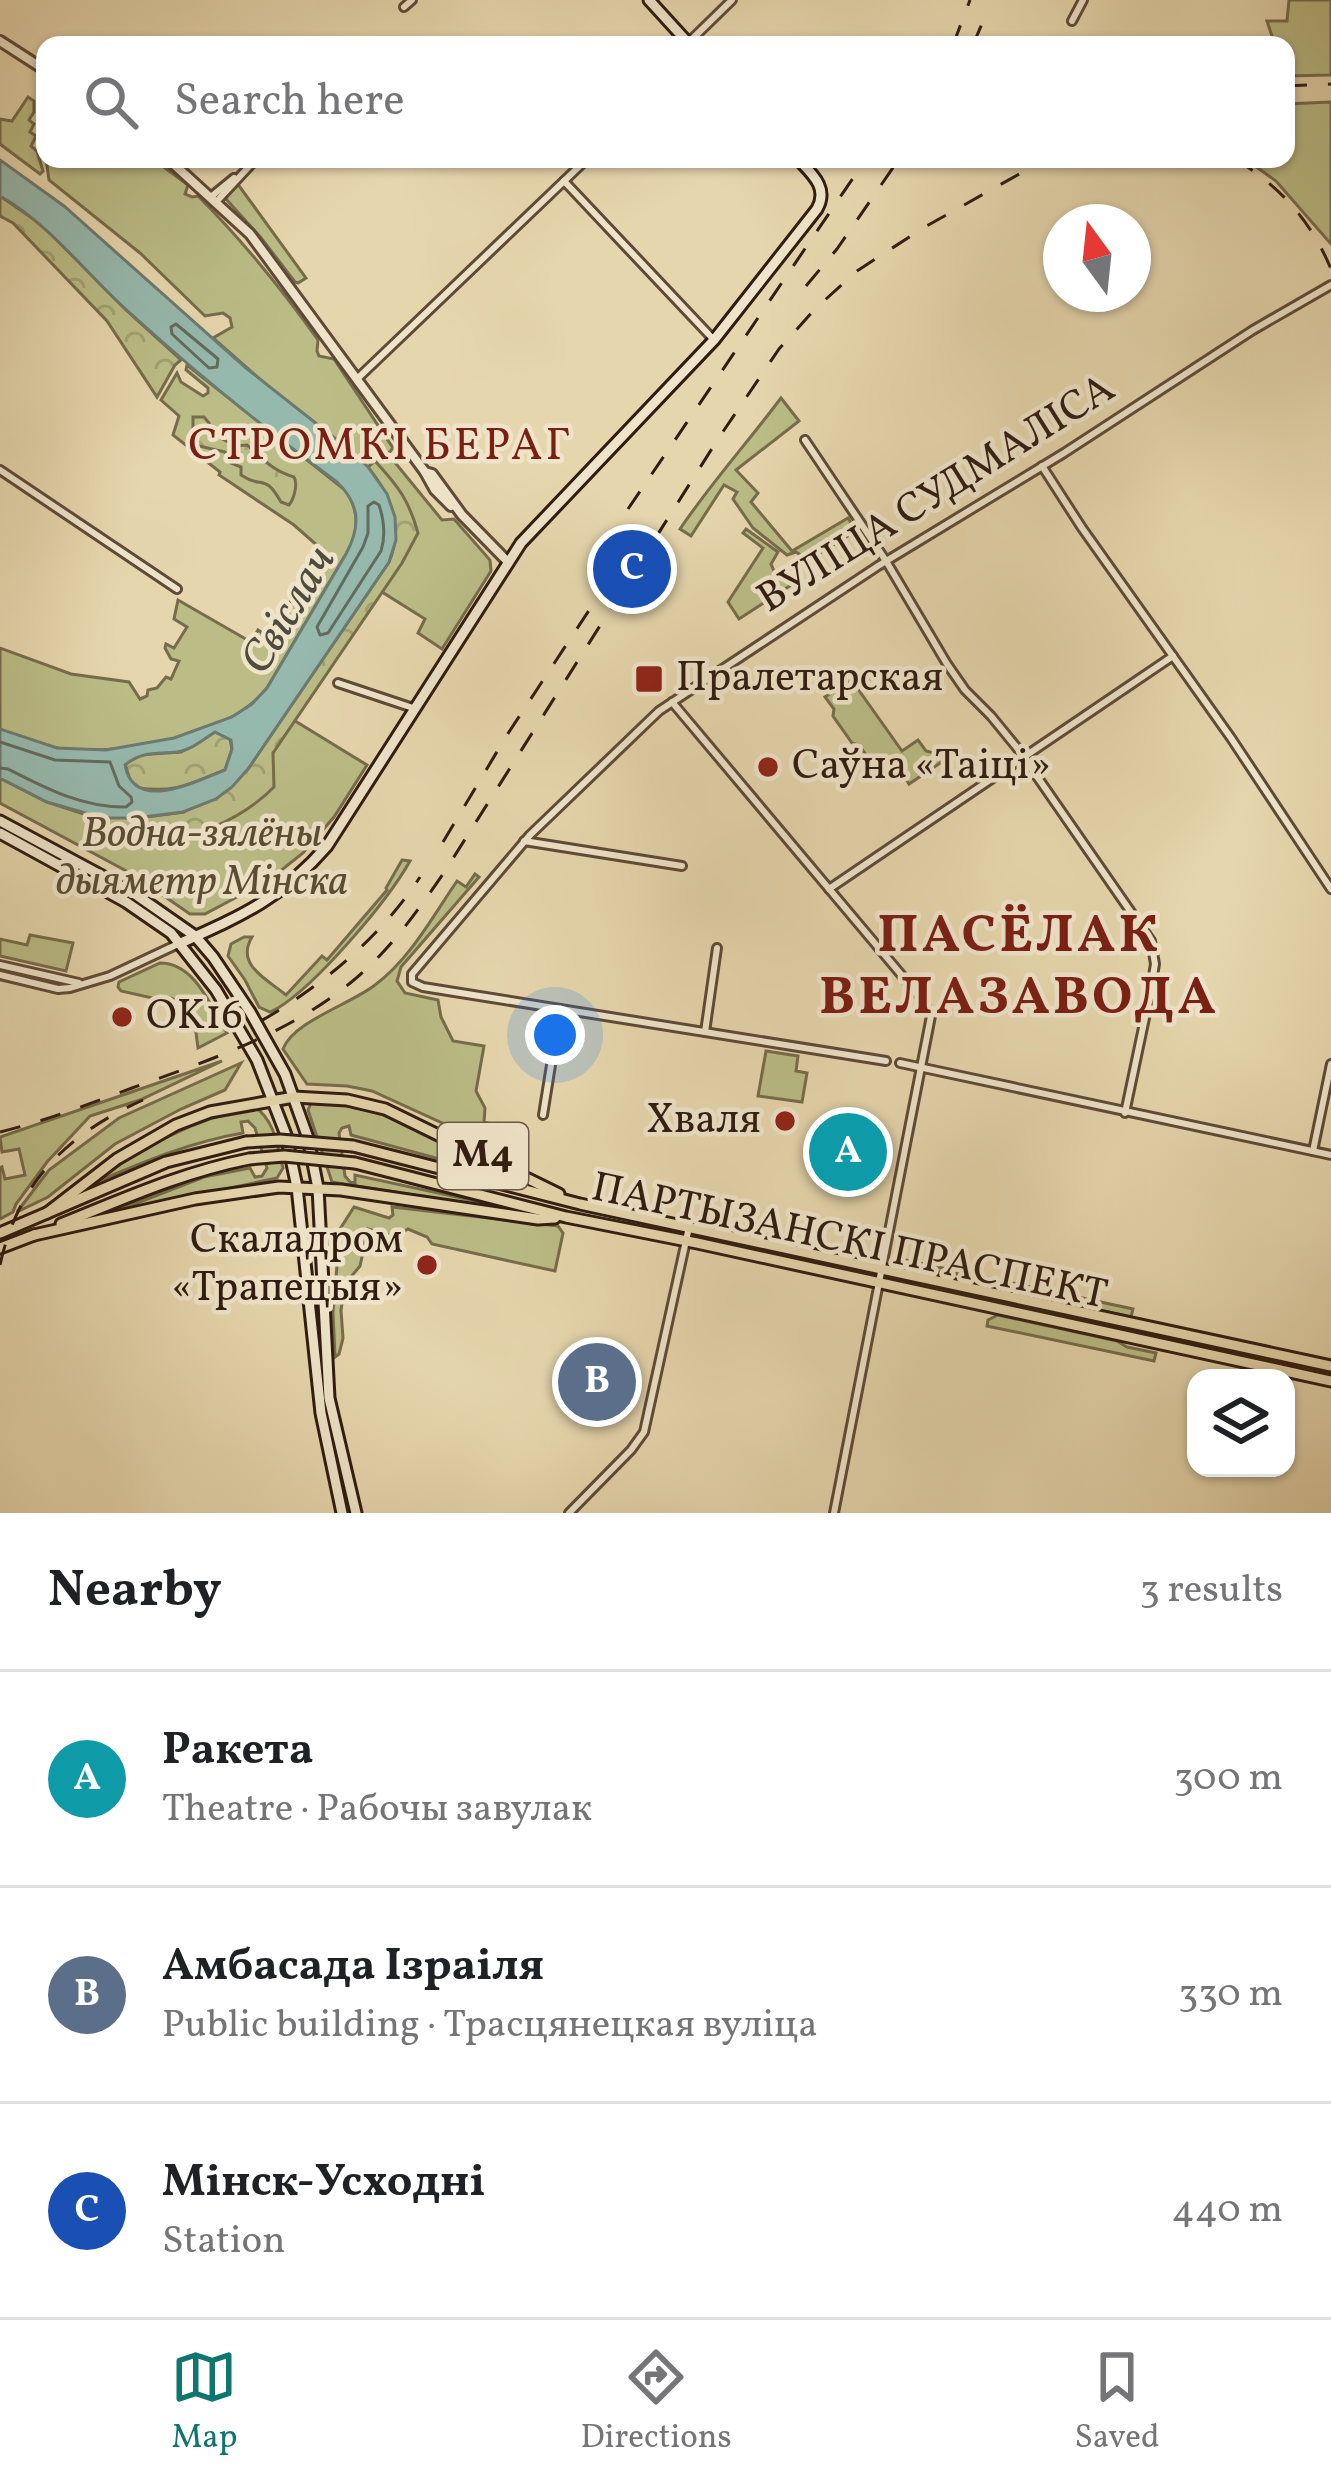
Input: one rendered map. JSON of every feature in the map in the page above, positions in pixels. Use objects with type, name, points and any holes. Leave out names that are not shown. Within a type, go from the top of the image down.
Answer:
[{"type":"main road","points":[[649,0],[682,36]]},
{"type":"main road","points":[[182,943],[246,914],[297,879],[344,823],[507,561],[714,340],[820,203],[821,189],[806,168]]},
{"type":"main road","points":[[0,821],[132,892],[195,936],[250,1012],[294,1096],[318,1188],[321,1413],[342,1513]]},
{"type":"main road","points":[[0,833],[159,922],[182,943],[240,1028],[266,1078],[286,1135],[321,1361],[356,1513]]},
{"type":"main road","points":[[0,1233],[47,1213],[117,1159],[176,1125],[210,1112],[294,1096]]},
{"type":"main road","name":"М4","points":[[294,1096],[385,1108],[580,1204]]},
{"type":"main road","name":"ПАРТЫЗАНСКІ ПРАСПЕКТ","points":[[47,1213],[166,1162],[245,1142],[353,1146],[1095,1329],[1329,1380]]},
{"type":"main road","name":"ПАРТЫЗАНСКІ ПРАСПЕКТ","points":[[34,1235],[208,1167],[284,1156],[355,1163],[566,1217],[1331,1364]]},
{"type":"main road","points":[[0,1248],[34,1235],[195,1199],[297,1187]]},
{"type":"main road","name":"М4","points":[[297,1187],[538,1219],[566,1217]]},
{"type":"main road","points":[[1095,1329],[1102,1324],[1099,1317]]},
{"type":"main road","points":[[1329,1380],[1331,1364]]},
{"type":"street","points":[[404,7],[412,0]]},
{"type":"street","points":[[697,36],[732,0]]},
{"type":"street","points":[[1072,21],[1083,0]]},
{"type":"street","points":[[0,41],[36,64]]},
{"type":"street","points":[[178,168],[250,234],[429,473],[427,478],[436,490],[507,561]]},
{"type":"street","points":[[214,199],[246,168]]},
{"type":"street","points":[[357,379],[578,168]]},
{"type":"street","points":[[564,181],[714,340]]},
{"type":"street","name":"ВУЛІЦА СУДМАЛІСА","points":[[560,1009],[423,987],[412,982],[412,974],[524,841],[672,701],[886,561],[1331,285]]},
{"type":"street","points":[[805,440],[965,690],[1023,757],[1151,941],[1155,953],[1149,999],[1125,1113]]},
{"type":"street","points":[[1042,466],[1232,738],[1331,890]]},
{"type":"street","points":[[0,470],[177,589]]},
{"type":"street","points":[[829,889],[1173,656]]},
{"type":"street","points":[[338,682],[413,708]]},
{"type":"street","points":[[672,701],[928,1008],[931,1021],[834,1513]]},
{"type":"street","points":[[524,841],[682,866]]},
{"type":"street","points":[[0,975],[58,989],[110,976],[182,943]]},
{"type":"street","points":[[705,1032],[717,949]]},
{"type":"street","points":[[0,965],[82,983]]},
{"type":"street","points":[[543,1115],[560,1009],[886,1061]]},
{"type":"street","points":[[900,1064],[1331,1155]]},
{"type":"street","points":[[1313,1151],[1331,1064]]},
{"type":"street","points":[[569,1513],[644,1432],[689,1226]]},
{"type":"green space","points":[[1289,0],[1331,0],[1331,75],[1295,76],[1295,36],[1272,36],[1267,21],[1287,21]]},
{"type":"green space","points":[[28,97],[34,101],[29,120],[34,124],[30,132],[36,136],[31,146],[36,150],[36,168],[42,168],[40,174],[0,144],[0,119],[12,121]]},
{"type":"green space","points":[[1331,102],[1331,244],[1276,181],[1258,168],[1295,168],[1295,104]]},
{"type":"green space","points":[[47,168],[165,168],[188,185],[185,194],[198,196],[276,283],[318,340],[319,356],[334,359],[393,448],[388,454],[442,520],[454,519],[490,560],[491,571],[442,649],[418,633],[425,619],[375,585],[373,474],[213,338],[232,327],[230,318],[223,313],[205,316],[140,253],[49,180]]},
{"type":"green space","points":[[237,183],[306,278],[295,282],[226,199]]},
{"type":"green space","points":[[0,196],[42,225],[181,360],[157,397],[107,321],[13,223],[0,216]]},
{"type":"green space","points":[[187,365],[345,490],[356,516],[352,544],[267,688],[229,718],[178,738],[97,750],[54,747],[0,729],[0,648],[71,674],[129,682],[140,699],[166,677],[171,679],[179,661],[171,659],[165,648],[166,644],[174,648],[187,627],[174,619],[178,600],[251,642],[258,630],[275,642],[281,634],[273,628],[319,557],[319,547],[219,475],[173,435],[179,416],[161,400],[177,373],[181,382],[203,396],[208,393],[186,370]]},
{"type":"green space","points":[[781,398],[799,421],[736,470],[758,493],[751,502],[792,551],[848,518],[856,531],[818,554],[813,548],[802,556],[787,555],[753,528],[733,499],[737,492],[724,485],[691,536],[680,529],[704,495]]},
{"type":"green space","points":[[193,417],[204,417],[209,432],[236,446],[247,445],[274,468],[294,477],[289,505],[267,484],[241,475],[241,467],[231,463],[225,452],[199,446],[193,439]]},
{"type":"green space","points":[[375,461],[402,494],[418,533],[402,563],[273,753],[274,787],[221,824],[159,846],[151,837],[146,817],[184,812],[248,769],[389,562],[395,524],[389,500],[368,467]]},
{"type":"green space","points":[[746,529],[778,552],[771,564],[774,571],[799,580],[739,619],[728,602],[763,548],[743,533]]},
{"type":"green space","points":[[865,674],[870,679],[858,689],[902,751],[918,740],[926,751],[949,757],[909,784],[903,774],[882,777],[859,745],[852,743],[825,697]]},
{"type":"green space","name":"Водна-зялёны дыяметр Мінска","points":[[287,716],[367,765],[334,817],[303,853],[269,880],[205,914],[190,914],[132,874],[0,803],[0,778],[47,802],[90,816],[135,818],[169,813],[248,769]]},
{"type":"green space","points":[[215,732],[230,739],[225,770],[164,789],[139,788],[130,780],[125,764],[137,755],[181,752]]},
{"type":"green space","points":[[402,860],[410,861],[331,962],[278,1008],[270,1012],[259,1007],[228,956],[231,944],[252,937],[250,963],[286,995],[322,956],[327,960],[387,890]]},
{"type":"green space","points":[[475,874],[479,877],[401,967],[397,981],[405,993],[438,1000],[453,1041],[484,1046],[476,1091],[485,1108],[484,1122],[492,1127],[473,1137],[372,1091],[307,1084],[283,1049],[289,1039],[388,975],[457,881],[466,887]]},
{"type":"green space","points":[[30,935],[73,943],[66,971],[0,956],[0,939],[27,945]]},
{"type":"green space","points":[[160,963],[192,978],[227,1033],[198,1048],[189,1006],[118,987],[119,982]]},
{"type":"green space","points":[[766,1051],[798,1056],[796,1071],[807,1073],[802,1102],[758,1096]]},
{"type":"green space","points":[[222,1061],[140,1100],[90,1116],[47,1162],[13,1212],[0,1219],[0,1168],[5,1179],[25,1175],[19,1149],[2,1152],[0,1137]]},
{"type":"green space","points":[[241,1063],[225,1090],[115,1144],[48,1197],[17,1212],[49,1170],[119,1118]]},
{"type":"green space","points":[[317,1101],[399,1120],[521,1181],[351,1135],[349,1126],[339,1133],[350,1182],[355,1183],[355,1175],[494,1208],[332,1182],[308,1110]]},
{"type":"green space","points":[[255,1107],[274,1134],[283,1168],[277,1178],[111,1213],[204,1177],[250,1168],[255,1177],[262,1176],[267,1168],[255,1128],[248,1121],[241,1122],[243,1133],[184,1148],[89,1185],[168,1137]]},
{"type":"green space","points":[[354,1207],[389,1218],[392,1207],[558,1226],[563,1233],[555,1271],[432,1244],[408,1229],[395,1237],[368,1229],[360,1266],[345,1284],[343,1338],[335,1357],[333,1313],[340,1229]]},
{"type":"green space","points":[[896,1258],[1133,1309],[1131,1317],[1027,1295],[1025,1288],[941,1271],[934,1275],[894,1266]]},
{"type":"green space","points":[[998,1315],[1117,1341],[1156,1353],[1154,1361],[987,1326]]},
{"type":"water","points":[[0,160],[64,206],[246,368],[351,451],[387,494],[395,517],[396,540],[389,562],[248,769],[216,799],[183,812],[103,818],[47,802],[0,778],[0,729],[57,748],[106,750],[174,738],[232,717],[267,688],[346,554],[356,525],[354,507],[337,482],[180,357],[52,235],[0,196]],"holes":[[[215,732],[231,740],[225,770],[168,790],[140,788],[125,765],[143,755],[187,749]]]},
{"type":"railway","points":[[956,36],[970,0]]},
{"type":"railway","points":[[977,36],[989,7]]},
{"type":"railway","points":[[1295,86],[1331,84]]},
{"type":"railway","points":[[628,509],[860,168]]},
{"type":"railway","points":[[806,286],[893,168]]},
{"type":"railway","points":[[0,1132],[245,1045],[325,1002],[377,959],[445,871],[779,349],[857,271],[1030,168]]},
{"type":"railway","points":[[1248,168],[1292,206],[1331,269]]},
{"type":"railway","points":[[443,842],[630,548]]},
{"type":"railway","points":[[261,1021],[349,958],[420,877]]},
{"type":"railway","points":[[0,1265],[19,1209],[50,1164],[91,1128],[143,1100]]},
{"type":"place","name":"Мінск-Усходні","points":[[632,569]]},
{"type":"place","name":"Пралетарская","points":[[649,679]]},
{"type":"place","name":"Саўна «Таіці»","points":[[768,767]]},
{"type":"place","name":"OK16","points":[[122,1017]]},
{"type":"place","name":"Хваля","points":[[785,1121]]},
{"type":"place","name":"Ракета","points":[[848,1152]]},
{"type":"place","name":"Скаладром «Трапецыя»","points":[[427,1265]]},
{"type":"place","name":"Амбасада Ізраіля","points":[[597,1382]]},
{"type":"district","name":"СТРОМКІ БЕРАГ","points":[[381,447]]},
{"type":"district","name":"ПАСЁЛАК ВЕЛАЗАВОДА","points":[[1019,968]]},
{"type":"water label","name":"Свіслач","points":[[290,611]]}]
